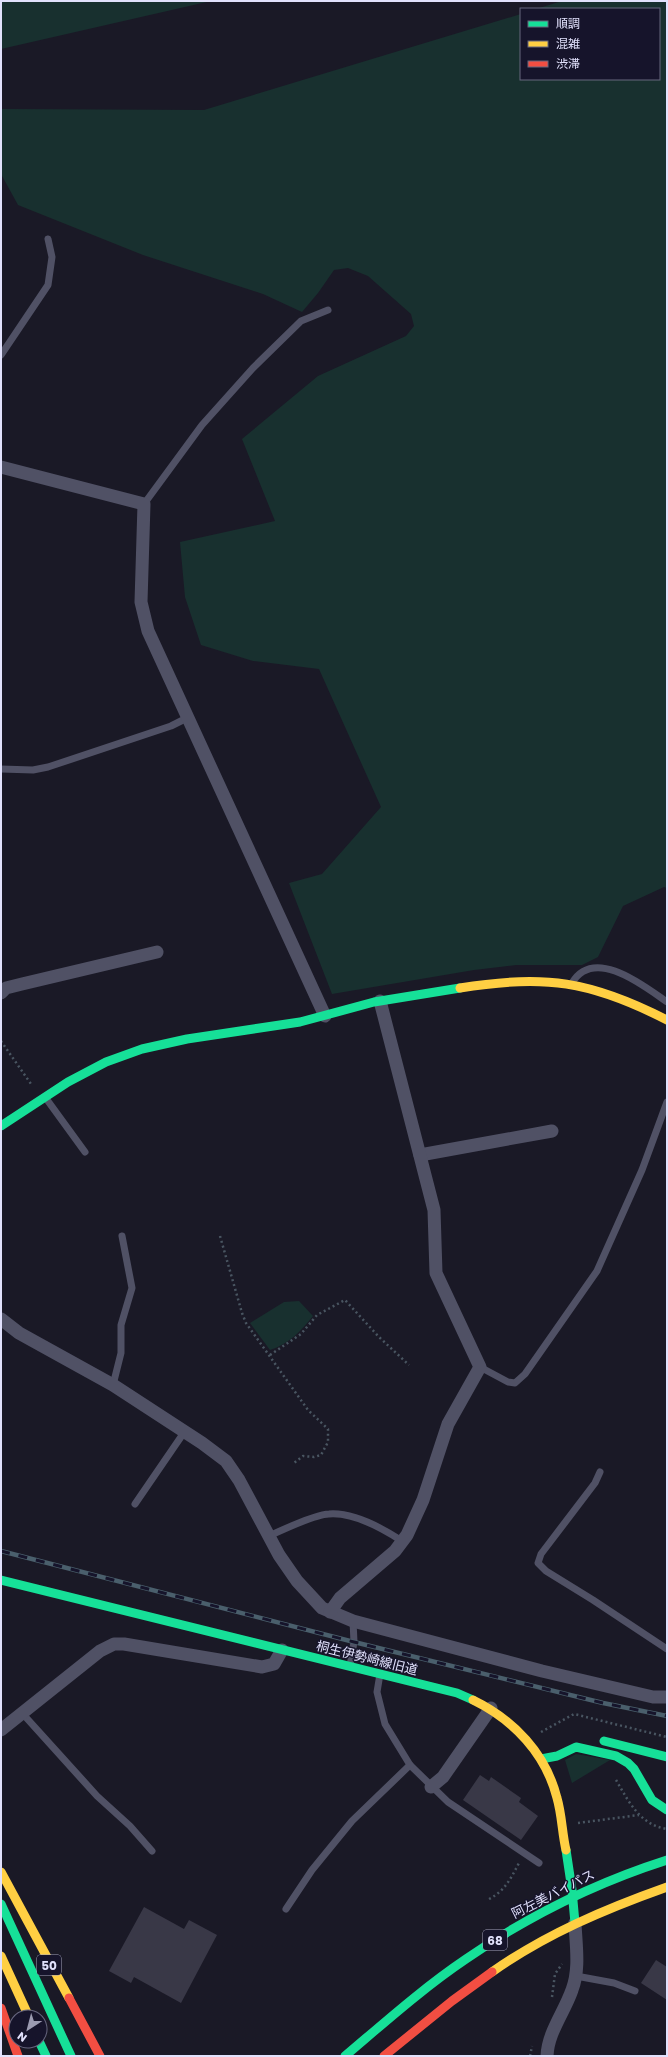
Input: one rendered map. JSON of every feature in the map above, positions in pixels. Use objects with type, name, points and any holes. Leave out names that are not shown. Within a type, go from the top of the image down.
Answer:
[{"type":"main road","points":[[1,1126],[43,1098],[106,1062],[142,1049],[208,1035],[324,1016],[380,1001],[490,984],[539,981],[571,985],[615,996],[667,1020]]},
{"type":"main road","name":"桐生伊勢崎線旧道","points":[[1,1580],[457,1693],[491,1708],[521,1734],[541,1759],[556,1796],[574,1896],[575,1923]]},
{"type":"main road","points":[[593,1738],[637,1759],[654,1803],[667,1810]]},
{"type":"main road","points":[[541,1759],[551,1746]]},
{"type":"main road","points":[[541,1759],[558,1756],[576,1747],[621,1758],[637,1759],[667,1757]]},
{"type":"main road","name":"阿左美バイパス","points":[[345,2056],[415,1997],[483,1947],[527,1920],[574,1896],[667,1860]]},
{"type":"main road","name":"50","points":[[1,1872],[100,2056]]},
{"type":"main road","name":"68","points":[[384,2056],[474,1984],[512,1959],[575,1923],[667,1887]]},
{"type":"main road","name":"50","points":[[1,1904],[71,2056]]},
{"type":"main road","points":[[1,1956],[25,2009]]},
{"type":"main road","points":[[1,2008],[18,2056]]},
{"type":"street","points":[[1,467],[144,504],[141,578],[142,611],[148,631],[324,1016]]},
{"type":"street","points":[[1,993],[6,988],[157,952]]},
{"type":"street","points":[[330,1612],[340,1598],[395,1552],[402,1542],[419,1510],[448,1424],[480,1367],[436,1273],[436,1222],[380,1001]]},
{"type":"street","points":[[420,1155],[552,1131]]},
{"type":"street","points":[[1,1319],[19,1333],[113,1385],[185,1431],[219,1455],[232,1468],[269,1536],[297,1581],[316,1602],[330,1612],[353,1621],[542,1671],[653,1697],[667,1698]]},
{"type":"street","points":[[1,1730],[100,1650],[114,1644],[124,1644],[262,1667],[274,1664],[282,1650]]},
{"type":"street","points":[[431,1787],[443,1777],[491,1708]]},
{"type":"street","points":[[547,2056],[548,2043],[567,2002],[576,1976],[575,1923]]},
{"type":"lane","points":[[1,356],[48,286],[52,257],[48,239]]},
{"type":"lane","points":[[144,504],[202,425],[253,368],[301,320],[328,310]]},
{"type":"lane","points":[[1,769],[33,770],[48,767],[171,726],[187,718]]},
{"type":"lane","points":[[571,985],[578,974],[586,970],[612,970],[638,982],[667,1002]]},
{"type":"lane","points":[[43,1098],[85,1152]]},
{"type":"lane","points":[[480,1367],[508,1382],[515,1383],[525,1374],[597,1271],[642,1170],[667,1102]]},
{"type":"lane","points":[[113,1385],[121,1353],[121,1325],[132,1288],[122,1236]]},
{"type":"lane","points":[[135,1504],[185,1431]]},
{"type":"lane","points":[[600,1472],[595,1483],[541,1554],[538,1563],[546,1571],[667,1649]]},
{"type":"lane","points":[[269,1536],[328,1514],[343,1515],[371,1524],[402,1542]]},
{"type":"lane","points":[[350,1666],[354,1642],[353,1621]]},
{"type":"lane","points":[[380,1674],[377,1692],[385,1724],[410,1765],[448,1802],[540,1863]]},
{"type":"lane","points":[[22,1713],[97,1796],[130,1826],[152,1851]]},
{"type":"lane","points":[[286,1909],[312,1870],[352,1821],[410,1765]]},
{"type":"lane","points":[[576,1976],[614,1983],[635,1991]]},
{"type":"path","points":[[1,1040],[43,1098]]},
{"type":"path","points":[[220,1236],[246,1323],[308,1410],[328,1429],[328,1442],[321,1455],[314,1457],[303,1456],[294,1462]]},
{"type":"path","points":[[270,1355],[301,1334],[317,1315],[345,1300],[379,1337],[409,1365]]},
{"type":"path","points":[[577,1823],[639,1815]]},
{"type":"path","points":[[489,1899],[499,1894],[506,1887],[524,1853]]},
{"type":"green space","points":[[1,1],[211,1],[1,49]]},
{"type":"green space","points":[[562,1],[667,1],[667,888],[664,887],[623,906],[598,957],[582,965],[516,965],[474,970],[332,994],[289,883],[322,874],[381,807],[319,669],[253,661],[201,645],[185,597],[180,542],[275,521],[242,439],[318,376],[406,336],[414,326],[411,314],[368,276],[348,268],[334,270],[318,293],[302,312],[263,294],[143,255],[18,205],[1,174],[1,109],[204,110],[520,14],[520,80],[660,80],[660,8],[539,8]]},
{"type":"green space","points":[[299,1301],[313,1316],[289,1341],[270,1350],[250,1323],[284,1302]]},
{"type":"green space","points":[[576,1754],[610,1760],[572,1783],[565,1760]]},
{"type":"building","points":[[480,1775],[489,1781],[491,1777],[521,1798],[519,1802],[538,1816],[521,1840],[463,1800]]},
{"type":"building","points":[[144,1907],[184,1929],[189,1920],[217,1935],[181,2003],[134,1977],[131,1983],[109,1971]]},
{"type":"building","points":[[656,1960],[667,1967],[667,2000],[641,1983]]},
{"type":"railway","points":[[1,1551],[354,1642],[603,1703],[667,1716]]},
{"type":"traffic: fast","points":[[1,1126],[68,1082],[106,1062],[142,1049],[187,1039],[300,1022],[374,1002],[460,988]]},
{"type":"traffic: fast","points":[[1,1580],[457,1693],[473,1700]]},
{"type":"traffic: fast","points":[[604,1741],[667,1757]]},
{"type":"traffic: fast","points":[[541,1759],[557,1756],[576,1747],[616,1756],[628,1763],[634,1769],[652,1800],[667,1810]]},
{"type":"traffic: fast","points":[[566,1850],[575,1923]]},
{"type":"traffic: fast","points":[[345,2056],[434,1982],[489,1943],[538,1915],[588,1890],[667,1860]]},
{"type":"traffic: fast","points":[[1,1904],[71,2056]]},
{"type":"traffic: fast","points":[[43,2049],[46,2056]]},
{"type":"traffic: slow","points":[[460,988],[517,982],[566,984],[590,989],[614,997],[667,1020]]},
{"type":"traffic: slow","points":[[473,1700],[488,1708],[515,1728],[526,1740],[545,1767],[557,1798],[566,1850]]},
{"type":"traffic: slow","points":[[1,1872],[69,1998]]},
{"type":"traffic: slow","points":[[492,1972],[512,1958],[555,1934],[621,1904],[667,1887]]},
{"type":"traffic: slow","points":[[1,1956],[25,2009]]},
{"type":"traffic: jam","points":[[384,2056],[452,2001],[492,1972]]},
{"type":"traffic: jam","points":[[69,1998],[100,2056]]},
{"type":"traffic: jam","points":[[1,2008],[18,2056]]}]
